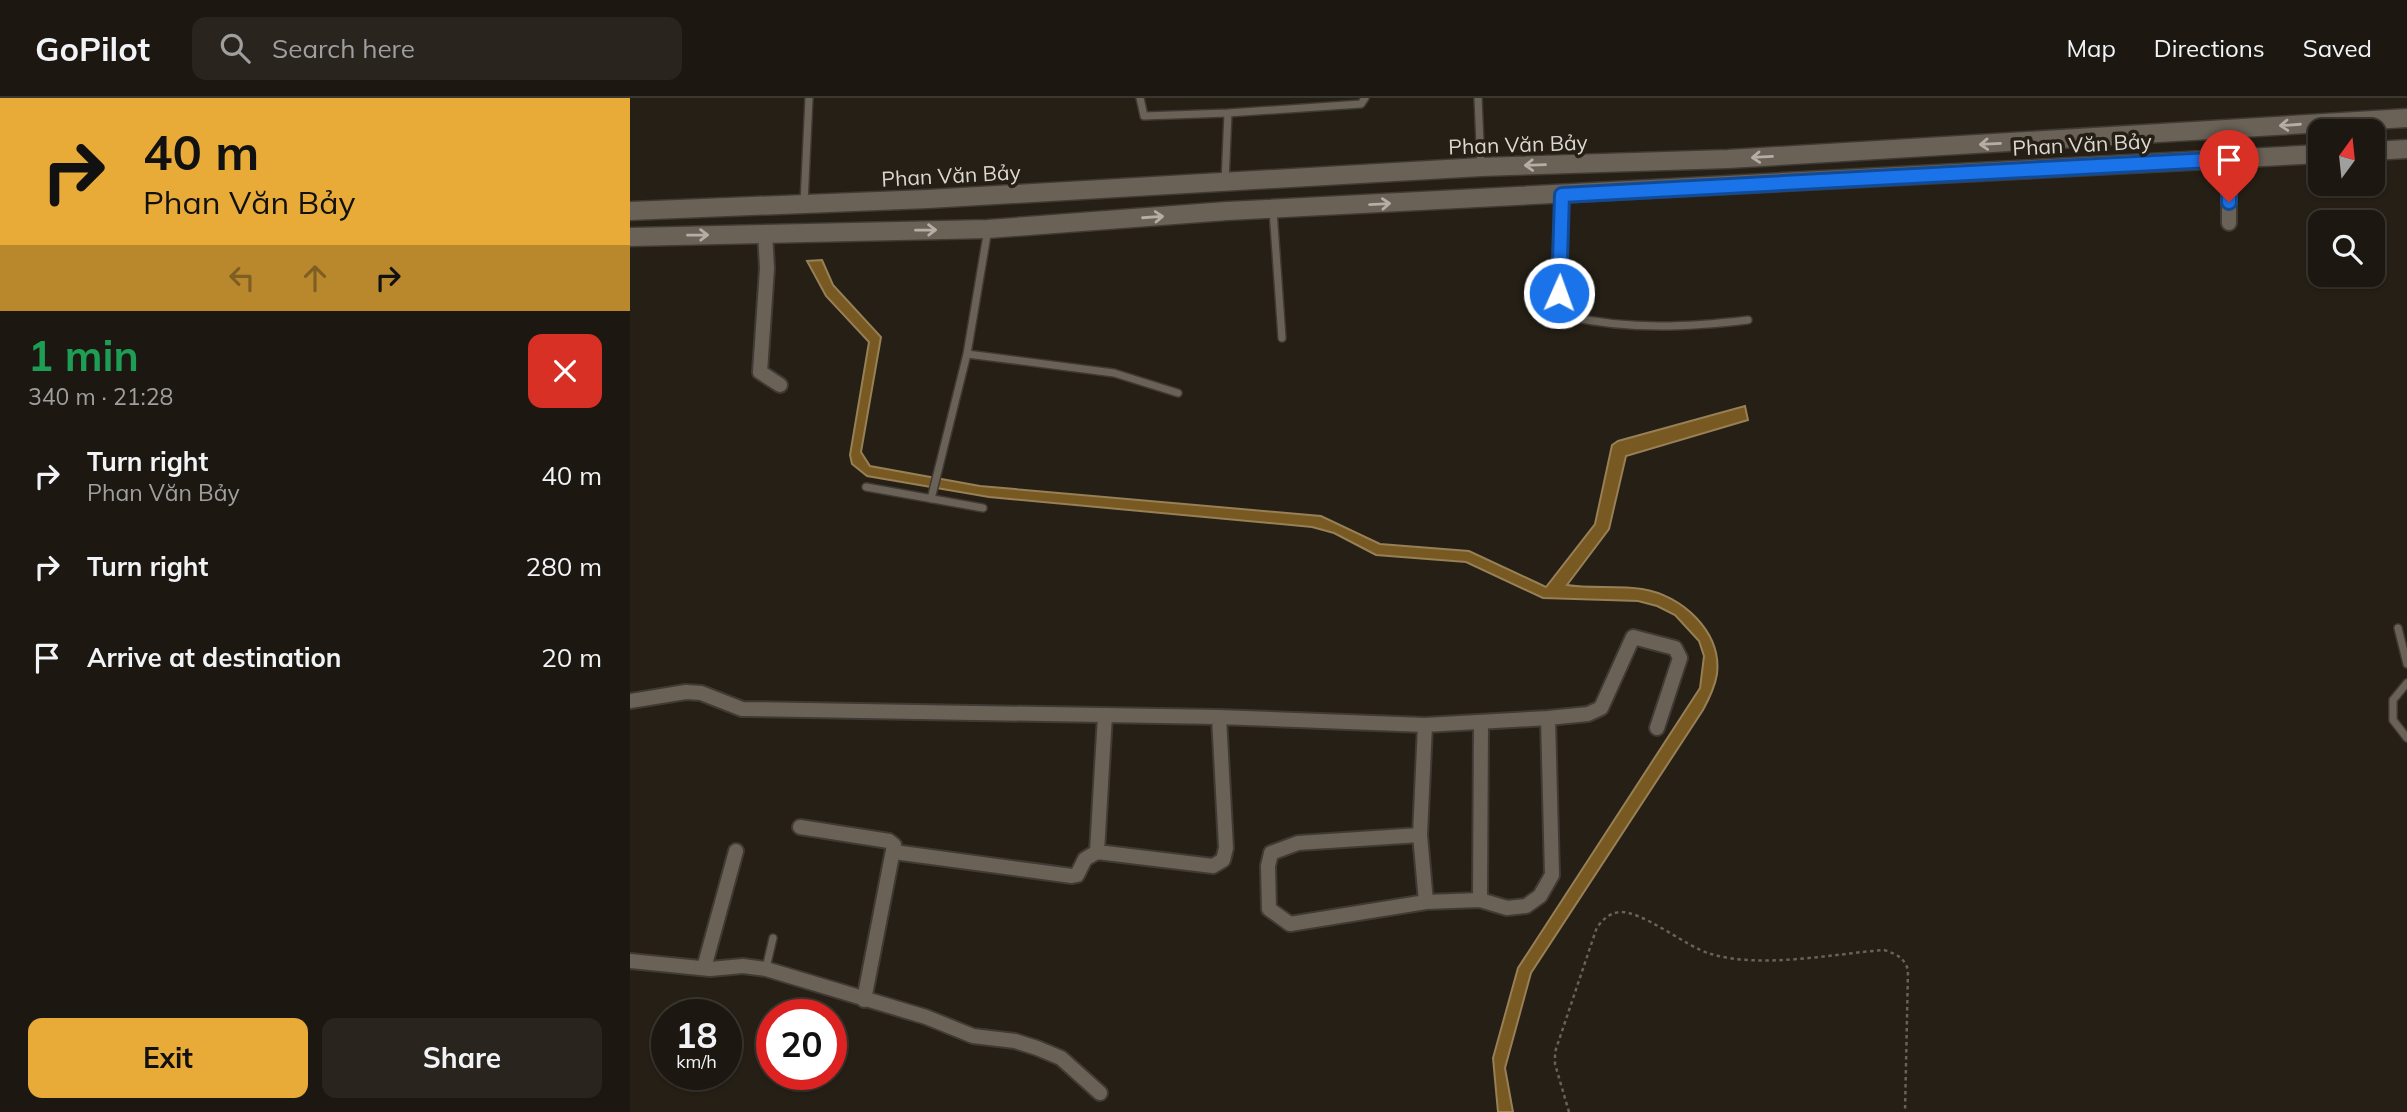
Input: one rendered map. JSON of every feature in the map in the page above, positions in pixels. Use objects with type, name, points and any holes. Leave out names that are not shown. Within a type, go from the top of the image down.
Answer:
[{"type":"main road","name":"Phan Văn Bảy","points":[[630,211],[1480,167],[1755,157],[2407,118]]},
{"type":"main road","points":[[2385,150],[2407,149]]},
{"type":"main road","name":"Phan Văn Bảy","points":[[630,237],[988,229],[1227,211],[2308,154]]},
{"type":"main road","points":[[1225,182],[1227,211]]},
{"type":"street","points":[[2229,159],[2229,223]]},
{"type":"street","points":[[765,233],[767,268],[760,372],[780,385]]},
{"type":"street","points":[[630,701],[686,692],[701,694],[742,709],[1219,716],[1425,725],[1548,718],[1588,714],[1601,708],[1633,637],[1675,648],[1680,658],[1657,728]]},
{"type":"street","points":[[1097,852],[1105,715]]},
{"type":"street","points":[[894,852],[1072,876],[1077,875],[1085,859],[1097,852],[1213,866],[1223,860],[1226,848],[1219,716]]},
{"type":"street","points":[[1420,835],[1298,843],[1271,853],[1268,866],[1269,909],[1290,924],[1426,902],[1480,900],[1507,908],[1526,906],[1540,896],[1552,875],[1548,718]]},
{"type":"street","points":[[1480,900],[1481,722]]},
{"type":"street","points":[[1425,725],[1420,835],[1426,902]]},
{"type":"street","points":[[800,827],[889,841],[894,845],[864,1000]]},
{"type":"street","points":[[704,968],[736,851]]},
{"type":"street","points":[[630,961],[704,968],[743,966],[766,969],[926,1017],[973,1035],[1015,1041],[1037,1048],[1061,1058],[1100,1093]]},
{"type":"lane","points":[[804,204],[808,98]]},
{"type":"lane","points":[[1140,98],[1144,116],[1361,104],[1365,98]]},
{"type":"lane","points":[[1478,98],[1480,167]]},
{"type":"lane","points":[[1225,182],[1228,113]]},
{"type":"lane","points":[[1562,195],[1559,293],[1572,317],[1608,325],[1693,326],[1748,320]]},
{"type":"lane","points":[[1273,210],[1282,338]]},
{"type":"lane","points":[[932,495],[967,354],[988,229]]},
{"type":"lane","points":[[967,354],[1114,373],[1178,393]]},
{"type":"lane","points":[[866,487],[932,495],[983,508]]},
{"type":"lane","points":[[2398,628],[2407,664]]},
{"type":"lane","points":[[2407,683],[2393,700],[2393,720],[2407,738]]},
{"type":"lane","points":[[766,969],[773,938]]},
{"type":"path","points":[[1569,1112],[1555,1064],[1555,1052],[1597,927],[1607,916],[1620,912],[1633,914],[1690,947],[1729,959],[1754,960],[1884,950],[1896,954],[1905,961],[1908,970],[1905,1112]]},
{"type":"shaded area","points":[[822,260],[833,285],[881,337],[861,452],[870,466],[980,486],[1321,516],[1380,544],[1469,551],[1546,587],[1595,524],[1612,445],[1618,441],[1745,406],[1748,420],[1626,456],[1609,529],[1567,585],[1642,589],[1657,593],[1685,607],[1706,630],[1713,644],[1717,674],[1703,710],[1531,973],[1505,1068],[1513,1112],[1498,1112],[1493,1058],[1518,968],[1700,688],[1704,656],[1699,641],[1675,615],[1657,606],[1638,601],[1543,598],[1466,562],[1376,555],[1334,533],[1312,527],[989,497],[867,476],[852,464],[850,455],[869,342],[826,296],[807,261]]},
{"type":"route","points":[[1559,293],[1562,195],[2229,159],[2229,202]]}]
